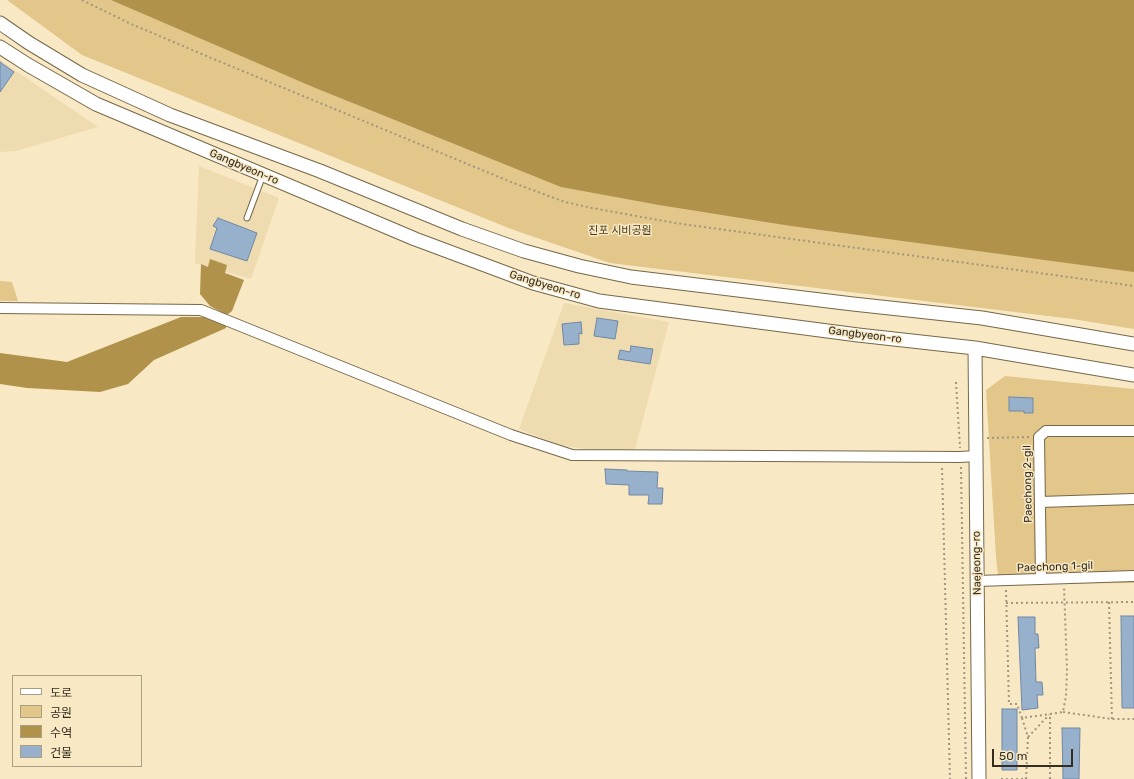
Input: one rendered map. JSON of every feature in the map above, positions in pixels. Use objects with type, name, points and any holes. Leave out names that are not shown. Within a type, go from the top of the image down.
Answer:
[{"type":"street","name":"Gangbyeon-ro","points":[[0,23],[29,43],[82,75],[170,115],[327,174],[462,229],[524,251],[579,266],[631,277],[982,318],[1134,344]]},
{"type":"street","name":"Gangbyeon-ro","points":[[0,47],[96,104],[415,239],[533,283],[599,301],[858,335],[975,348],[1134,375]]},
{"type":"street","points":[[0,308],[201,310],[511,435],[572,456],[976,456]]},
{"type":"street","name":"Naejeong-ro","points":[[975,348],[979,779]]},
{"type":"street","name":"Paechong 2-gil","points":[[1041,579],[1039,437],[1046,431],[1134,432]]},
{"type":"street","points":[[1040,502],[1134,499]]},
{"type":"street","name":"Paechong 1-gil","points":[[977,581],[1134,576]]},
{"type":"lane","points":[[247,218],[263,175]]},
{"type":"path","points":[[82,0],[129,23],[204,55],[511,182],[565,202],[675,223],[1134,286]]},
{"type":"path","points":[[956,382],[960,457],[966,779]]},
{"type":"path","points":[[976,439],[1039,437]]},
{"type":"path","points":[[942,456],[950,779]]},
{"type":"path","points":[[1063,712],[1066,696],[1064,579]]},
{"type":"path","points":[[1001,779],[1026,779],[1028,737],[1017,704],[1009,704],[1006,592]]},
{"type":"path","points":[[1109,602],[1112,719]]},
{"type":"path","points":[[1006,603],[1134,602]]},
{"type":"path","points":[[1022,718],[1063,712],[1112,719],[1134,719]]},
{"type":"path","points":[[1028,737],[1050,714]]},
{"type":"path","points":[[1050,714],[1050,779]]},
{"type":"shaded area","points":[[0,60],[98,127],[16,151],[0,152]]},
{"type":"shaded area","points":[[199,166],[279,198],[251,279],[195,263]]},
{"type":"shaded area","points":[[564,303],[669,322],[635,449],[595,450],[562,446],[519,429]]},
{"type":"green space","name":"진포 시비공원","points":[[7,0],[1134,0],[1134,329],[1073,319],[610,263],[511,229],[82,55]]},
{"type":"green space","points":[[0,281],[12,282],[18,301],[0,301]]},
{"type":"green space","points":[[1005,376],[1134,389],[1134,583],[999,584],[986,390]]},
{"type":"water","points":[[111,0],[1134,0],[1134,272],[791,226],[659,205],[561,187],[313,87]]},
{"type":"water","points":[[210,259],[227,265],[225,273],[244,280],[232,311],[227,315],[210,306],[200,294],[201,264],[208,267]]},
{"type":"water","points":[[181,317],[206,317],[226,323],[226,328],[154,360],[128,384],[100,392],[27,388],[0,384],[0,353],[67,362]]},
{"type":"building","points":[[0,62],[14,72],[0,92]]},
{"type":"building","points":[[218,218],[257,233],[247,261],[210,249],[217,228],[213,226]]},
{"type":"building","points":[[597,318],[618,321],[615,339],[594,336]]},
{"type":"building","points":[[581,322],[582,334],[579,333],[579,344],[564,345],[562,324]]},
{"type":"building","points":[[631,346],[653,349],[650,364],[618,359],[620,350],[630,352]]},
{"type":"building","points":[[1009,397],[1033,398],[1033,413],[1024,413],[1024,411],[1009,411]]},
{"type":"building","points":[[605,469],[658,472],[657,488],[663,488],[662,504],[648,504],[649,495],[629,495],[629,485],[606,484]]},
{"type":"building","points":[[1121,616],[1134,616],[1134,708],[1122,708]]},
{"type":"building","points":[[1018,617],[1035,617],[1035,634],[1038,634],[1039,648],[1035,648],[1036,682],[1042,682],[1043,695],[1037,695],[1038,708],[1022,710]]},
{"type":"building","points":[[1002,709],[1017,709],[1017,770],[1002,770]]},
{"type":"building","points":[[1062,728],[1080,728],[1079,779],[1063,779]]}]
